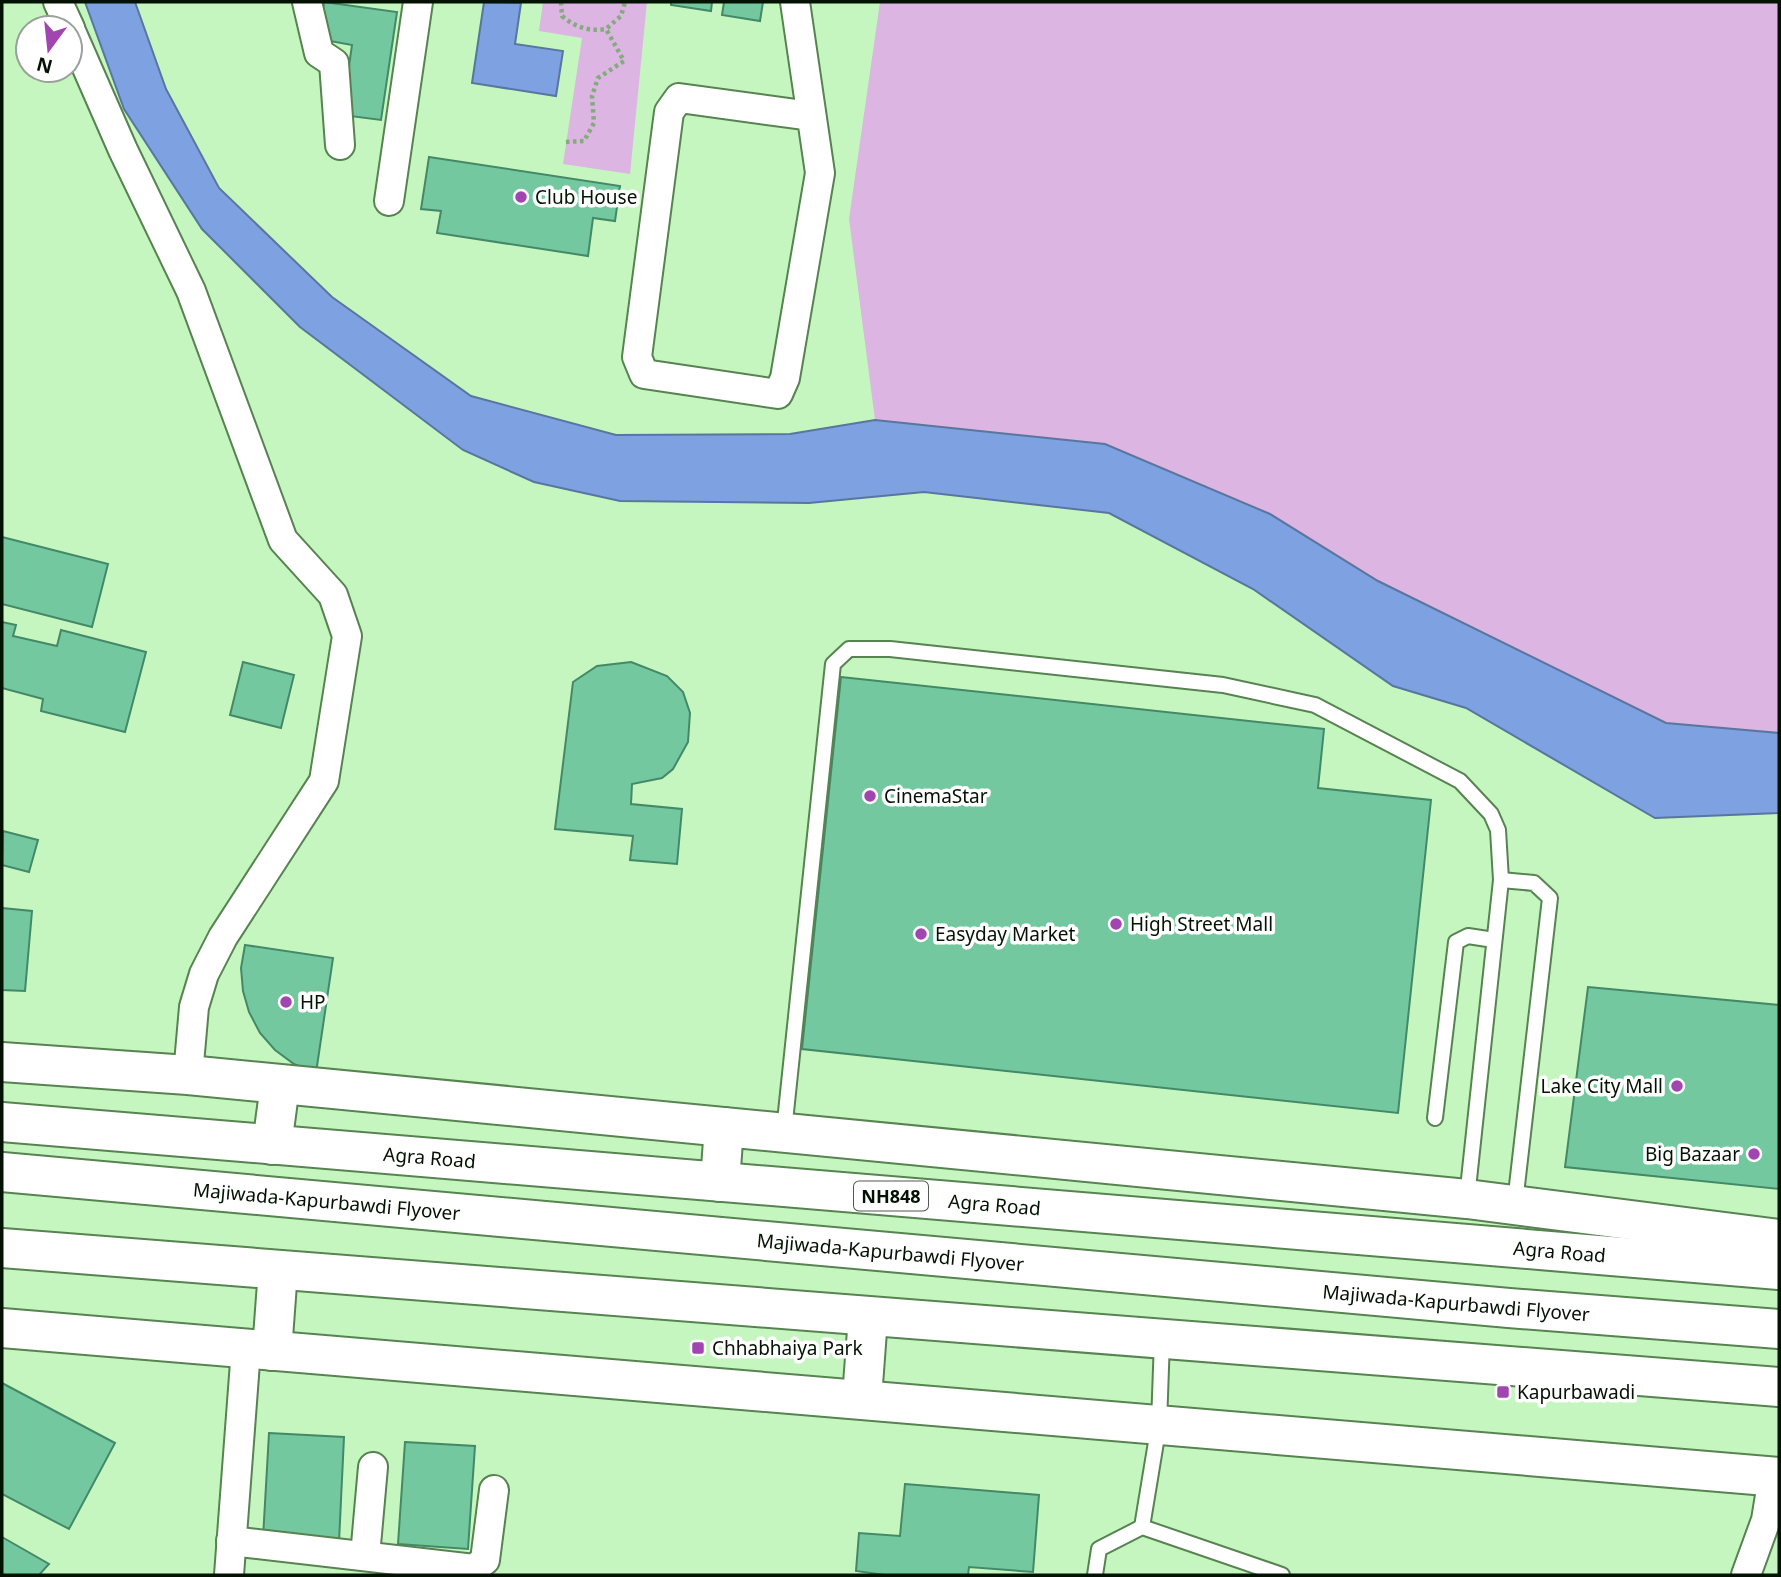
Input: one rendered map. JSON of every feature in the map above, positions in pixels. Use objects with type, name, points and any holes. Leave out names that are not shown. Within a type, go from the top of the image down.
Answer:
[{"type":"main road","points":[[2,1062],[188,1076],[1467,1199],[1779,1239]]},
{"type":"main road","points":[[272,1145],[281,1085]]},
{"type":"main road","name":"Agra Road","points":[[2,1122],[1779,1270]]},
{"type":"main road","points":[[720,1182],[724,1127]]},
{"type":"main road","name":"Majiwada-Kapurbawdi Flyover","points":[[2,1172],[1508,1308],[1779,1329]]},
{"type":"main road","points":[[2,1248],[1779,1387]]},
{"type":"main road","points":[[259,1350],[278,1270]]},
{"type":"main road","points":[[862,1398],[868,1317]]},
{"type":"main road","points":[[2,1328],[862,1398],[1776,1477]]},
{"type":"street","points":[[307,2],[319,53],[334,63],[340,145]]},
{"type":"street","points":[[389,201],[418,2]]},
{"type":"street","points":[[795,2],[820,173],[785,378],[778,394],[645,374],[637,357],[669,111],[679,98],[811,116]]},
{"type":"street","points":[[84,60],[123,150],[191,291],[282,540],[333,595],[347,636],[324,781],[223,937],[204,974],[194,1007],[188,1076]]},
{"type":"street","points":[[229,1575],[231,1541],[259,1350]]},
{"type":"street","points":[[365,1556],[373,1467]]},
{"type":"street","points":[[1746,1575],[1766,1520],[1776,1477]]},
{"type":"street","points":[[231,1541],[474,1569],[485,1560],[494,1490]]},
{"type":"lane","points":[[784,1132],[833,664],[849,649],[890,649],[1223,685],[1315,705],[1460,780],[1491,814],[1498,830],[1501,880],[1467,1199]]},
{"type":"lane","points":[[1501,880],[1534,883],[1550,898],[1515,1205]]},
{"type":"lane","points":[[1435,1118],[1456,942],[1468,936],[1494,940]]},
{"type":"lane","points":[[1142,1527],[1158,1424],[1162,1340]]},
{"type":"lane","points":[[1095,1575],[1099,1549],[1142,1527],[1282,1575]]},
{"type":"path","points":[[561,2],[562,16],[570,23],[594,31],[606,29],[621,16],[625,2]]},
{"type":"path","points":[[566,142],[584,141],[594,123],[592,96],[598,78],[624,61],[606,29]]},
{"type":"shaded area","points":[[543,2],[647,2],[630,174],[563,164],[582,38],[539,31]]},
{"type":"shaded area","points":[[880,2],[1779,2],[1779,733],[1666,723],[1378,581],[1270,514],[1105,444],[875,420],[849,219]]},
{"type":"water","points":[[85,2],[135,2],[166,89],[219,188],[332,297],[471,396],[616,435],[790,434],[875,420],[1105,444],[1270,514],[1378,581],[1666,723],[1779,733],[1779,813],[1655,818],[1466,708],[1393,686],[1253,589],[1109,513],[924,492],[809,503],[620,501],[534,482],[463,450],[300,327],[202,229],[124,109]]},
{"type":"water","points":[[484,2],[521,3],[515,44],[563,51],[556,96],[472,83]]},
{"type":"building","points":[[324,2],[397,12],[381,120],[342,115],[352,45],[319,39]]},
{"type":"building","points":[[671,2],[712,2],[711,11],[671,5]]},
{"type":"building","points":[[724,2],[763,2],[760,21],[722,15]]},
{"type":"building","name":"Club House","points":[[429,157],[620,186],[615,221],[593,218],[588,256],[437,233],[441,211],[421,209]]},
{"type":"building","points":[[2,537],[108,564],[92,627],[2,604]]},
{"type":"building","points":[[2,622],[16,625],[13,636],[57,646],[61,630],[146,652],[125,732],[41,711],[43,699],[2,688]]},
{"type":"building","points":[[243,662],[294,675],[281,728],[230,715]]},
{"type":"building","points":[[631,662],[667,676],[683,692],[690,713],[688,742],[673,769],[662,778],[632,784],[631,804],[682,809],[677,864],[630,860],[633,836],[555,829],[573,682],[597,666]]},
{"type":"building","name":"High Street Mall","points":[[841,677],[1324,729],[1318,788],[1431,800],[1398,1113],[802,1049]]},
{"type":"building","points":[[3,831],[38,840],[29,872],[2,865]]},
{"type":"building","points":[[2,908],[32,911],[25,991],[2,990]]},
{"type":"building","name":"HP","points":[[245,945],[333,958],[316,1073],[294,1064],[275,1050],[260,1033],[249,1012],[243,991],[241,968]]},
{"type":"building","name":"Lake City Mall","points":[[1588,987],[1779,1005],[1779,1189],[1565,1167]]},
{"type":"building","points":[[2,1383],[115,1443],[69,1529],[2,1494]]},
{"type":"building","points":[[269,1433],[344,1437],[339,1542],[263,1538]]},
{"type":"building","points":[[405,1442],[475,1446],[468,1549],[398,1544]]},
{"type":"building","points":[[905,1484],[1039,1495],[1033,1572],[969,1567],[968,1575],[885,1575],[856,1571],[859,1533],[900,1536]]},
{"type":"building","points":[[2,1537],[49,1564],[39,1575],[2,1575]]},
{"type":"place","name":"Club House","points":[[521,197]]},
{"type":"place","name":"CinemaStar","points":[[870,796]]},
{"type":"place","name":"High Street Mall","points":[[1116,924]]},
{"type":"place","name":"Easyday Market","points":[[921,934]]},
{"type":"place","name":"HP","points":[[286,1002]]},
{"type":"place","name":"Lake City Mall","points":[[1677,1086]]},
{"type":"place","name":"Big Bazaar","points":[[1754,1154]]},
{"type":"place","name":"Chhabhaiya Park","points":[[698,1348]]},
{"type":"place","name":"Kapurbawadi","points":[[1503,1392]]}]
